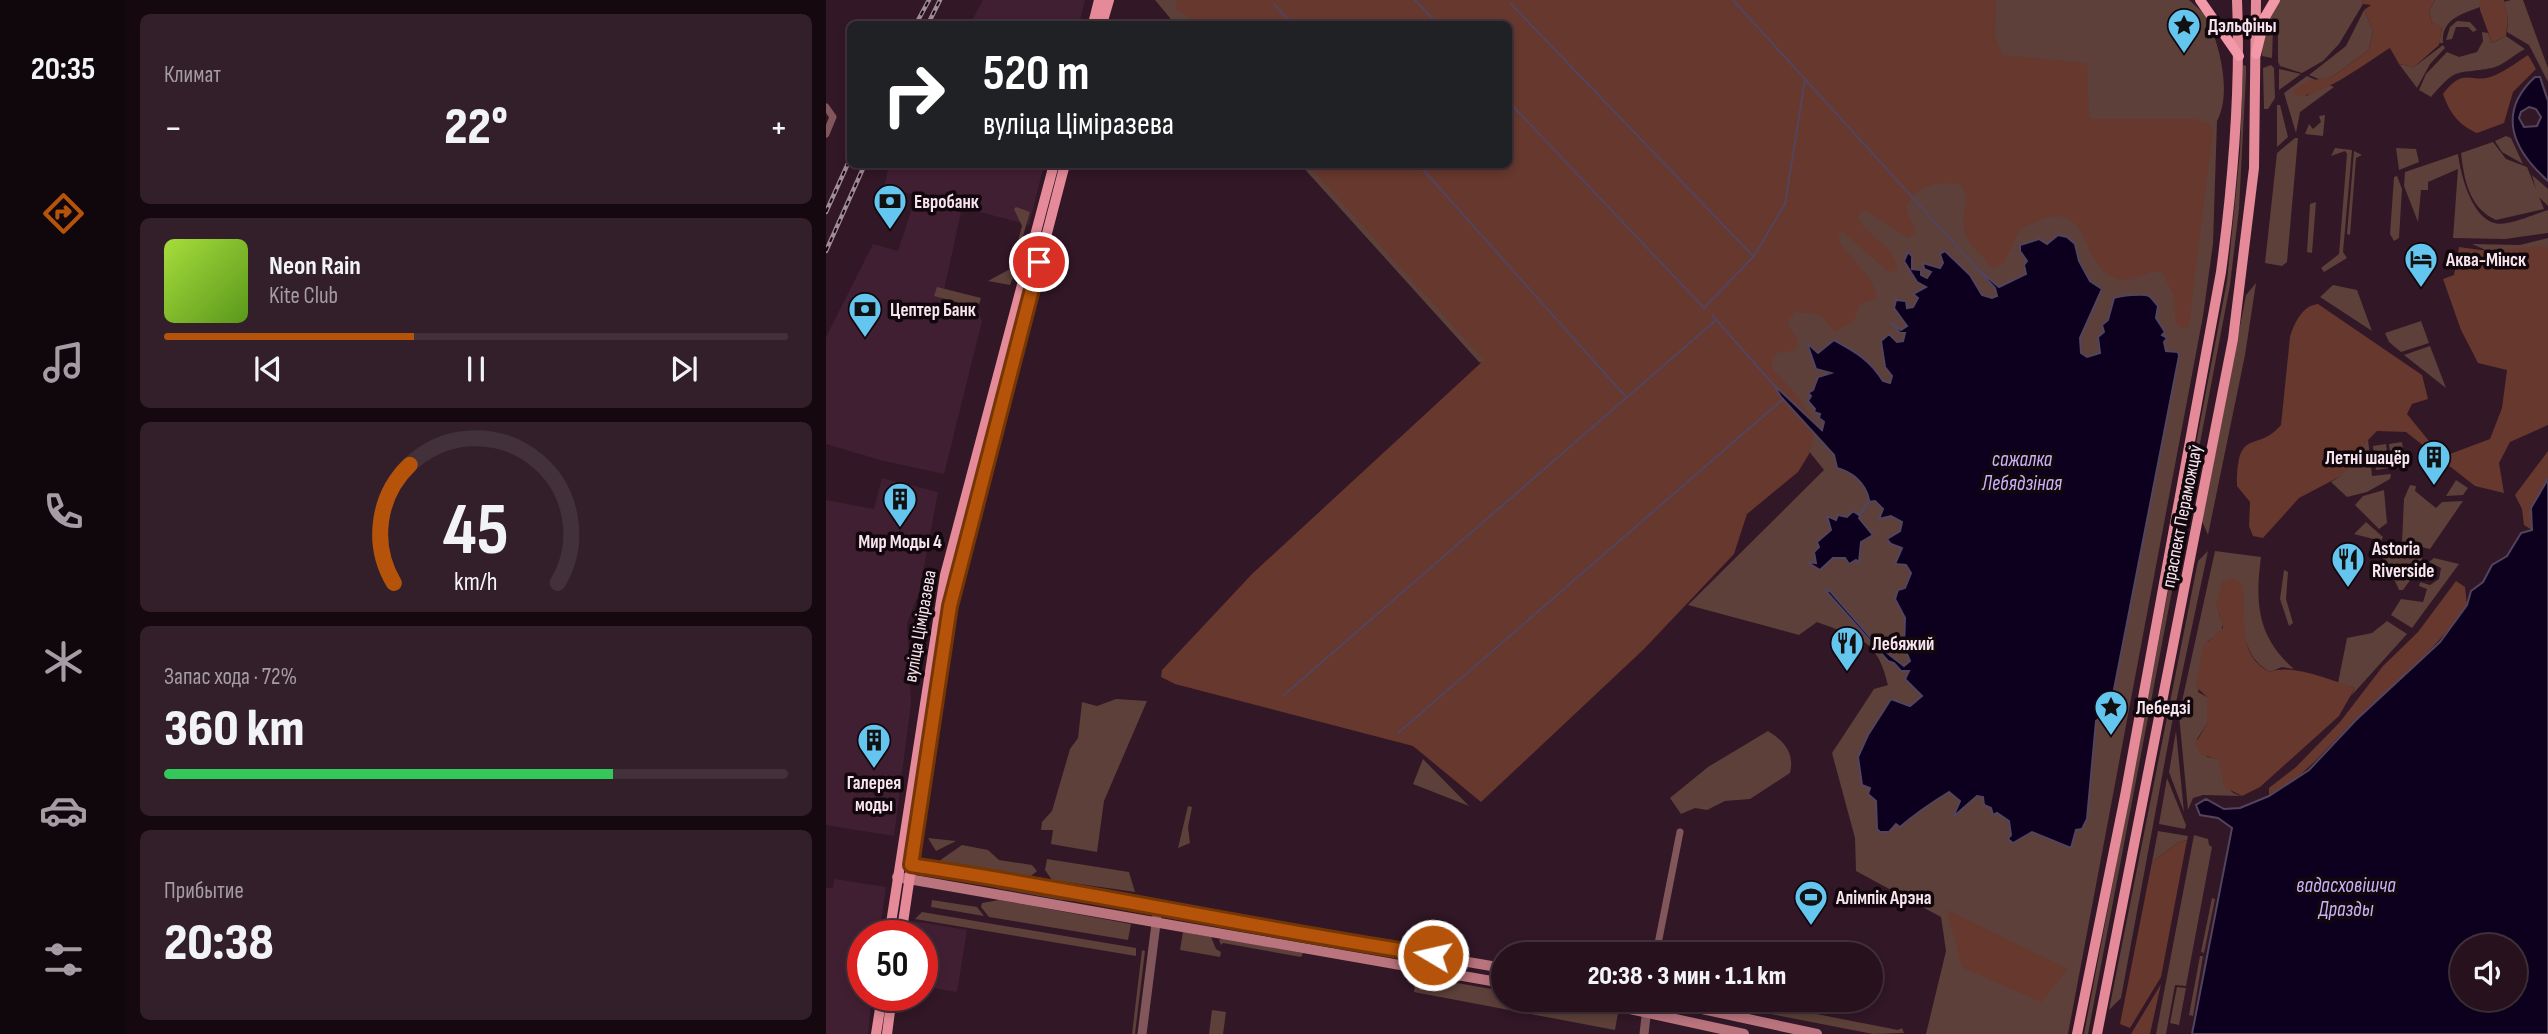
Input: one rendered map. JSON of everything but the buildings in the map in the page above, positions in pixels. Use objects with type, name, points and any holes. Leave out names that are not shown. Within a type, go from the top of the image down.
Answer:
[{"type":"highway","points":[[2200,0],[2239,56]]},
{"type":"highway","points":[[2256,54],[2265,17],[2274,0]]},
{"type":"main road","points":[[1094,21],[1099,0]]},
{"type":"main road","points":[[1104,21],[1109,0]]},
{"type":"main road","name":"праспект Пераможцаў","points":[[2077,1034],[2125,796],[2217,297],[2231,199],[2239,56],[2237,0]]},
{"type":"main road","name":"праспект Пераможцаў","points":[[2096,1034],[2233,338],[2254,168],[2256,0]]},
{"type":"main road","name":"вуліца Ціміразева","points":[[902,920],[903,879],[946,575],[1053,168]]},
{"type":"main road","name":"вуліца Ціміразева","points":[[905,864],[950,606],[1064,168]]},
{"type":"main road","points":[[905,864],[1039,884],[1158,908],[1491,966]]},
{"type":"main road","points":[[903,879],[1491,981]]},
{"type":"main road","name":"вуліца Ціміразева","points":[[893,920],[903,879]]},
{"type":"main road","points":[[876,1034],[880,1011]]},
{"type":"main road","points":[[887,1034],[890,1011]]},
{"type":"main road","points":[[1641,1012],[1744,1034]]},
{"type":"main road","points":[[1716,1012],[1818,1034]]},
{"type":"street","points":[[826,107],[833,117],[826,134]]},
{"type":"street","points":[[1658,942],[1680,832]]},
{"type":"street","points":[[1142,1034],[1158,908]]},
{"type":"street","points":[[1644,1034],[1645,1013]]},
{"type":"shaded area","points":[[983,0],[1085,0],[1080,21],[972,21]]},
{"type":"shaded area","points":[[1155,0],[2189,0],[2214,22],[2211,27],[2221,61],[2224,87],[2217,121],[2213,244],[2203,316],[2068,1034],[1926,1034],[1946,951],[1941,917],[1856,871],[1855,838],[1832,753],[1874,689],[1888,685],[1872,648],[1855,636],[1817,622],[1799,635],[1688,605],[1824,470],[1707,324],[1628,389],[1479,362],[1304,168],[1512,168],[1512,21],[1172,21]]},
{"type":"shaded area","points":[[1177,0],[1996,0],[1995,36],[2002,55],[2087,63],[2089,116],[2092,119],[2194,119],[2209,123],[2213,130],[2189,326],[2184,329],[2176,324],[2173,294],[2162,272],[2122,280],[2115,278],[2103,270],[2072,221],[2061,216],[2044,219],[2020,230],[2004,262],[1995,268],[1988,264],[1965,234],[1966,201],[1961,185],[1936,184],[1916,193],[1906,206],[1915,232],[1908,238],[1862,211],[1858,217],[1861,224],[1891,253],[1897,270],[1889,272],[1843,232],[1839,234],[1838,241],[1872,282],[1877,298],[1859,305],[1854,320],[1835,332],[1819,314],[1795,312],[1787,322],[1797,339],[1795,350],[1777,353],[1772,358],[1772,368],[1797,396],[1814,421],[1814,438],[1809,454],[1798,472],[1747,514],[1734,554],[1644,649],[1481,802],[1413,746],[1175,684],[1161,677],[1162,670],[1252,574],[1484,360],[1311,168],[1512,168],[1512,21],[1193,21],[1175,9]]},
{"type":"shaded area","points":[[2279,0],[2362,0],[2363,4],[2339,44],[2323,61],[2302,73],[2280,66],[2278,62],[2278,23],[2269,18]]},
{"type":"shaded area","points":[[2362,0],[2435,0],[2429,12],[2432,23],[2442,27],[2439,45],[2414,67],[2399,64],[2390,48],[2329,86],[2304,95],[2295,95],[2293,91],[2307,81],[2332,77],[2369,50],[2373,30],[2364,10],[2371,5],[2363,4]]},
{"type":"shaded area","points":[[2435,0],[2481,0],[2480,7],[2449,23],[2445,28],[2443,43],[2439,43],[2442,28],[2432,23],[2429,12]]},
{"type":"shaded area","points":[[2480,0],[2504,0],[2508,19],[2506,36],[2492,43],[2480,10]]},
{"type":"shaded area","points":[[2523,0],[2548,68],[2548,82],[2529,45],[2507,32],[2508,19],[2504,2]]},
{"type":"shaded area","points":[[2364,10],[2373,30],[2369,50],[2332,77],[2321,80],[2309,75],[2346,46]]},
{"type":"shaded area","points":[[2457,21],[2470,22],[2477,30],[2473,32],[2468,27],[2456,27],[2452,39],[2446,40],[2450,27]]},
{"type":"shaded area","points":[[2269,26],[2273,30],[2272,58],[2262,56],[2263,33]]},
{"type":"shaded area","points":[[2482,32],[2488,33],[2492,43],[2506,36],[2525,49],[2496,67],[2452,76],[2431,97],[2419,90],[2426,74],[2447,52],[2459,57],[2477,52],[2483,41]]},
{"type":"shaded area","points":[[2443,45],[2445,48],[2430,64],[2417,88],[2399,64],[2414,67]]},
{"type":"shaded area","points":[[2528,55],[2536,69],[2513,92],[2504,123],[2477,133],[2456,118],[2443,94],[2451,85],[2463,78],[2493,76]]},
{"type":"shaded area","points":[[2243,65],[2246,66],[2246,75],[2239,209],[2230,285],[2088,1034],[2084,1034],[2227,281],[2240,152]]},
{"type":"shaded area","points":[[2271,65],[2274,68],[2275,98],[2268,109],[2264,109],[2263,68]]},
{"type":"shaded area","points":[[2279,69],[2301,74],[2279,90]]},
{"type":"shaded area","points":[[2307,76],[2316,80],[2312,80],[2306,96],[2329,85],[2334,87],[2300,112],[2296,133],[2284,93]]},
{"type":"shaded area","points":[[2277,105],[2280,105],[2288,137],[2277,147]]},
{"type":"shaded area","points":[[2325,115],[2323,136],[2305,134],[2309,124],[2313,129],[2321,122],[2319,116]]},
{"type":"shaded area","points":[[2506,136],[2511,138],[2523,164],[2502,152],[2495,141]]},
{"type":"shaded area","points":[[2298,138],[2287,262],[2282,266],[2265,263],[2277,153]]},
{"type":"shaded area","points":[[2493,142],[2506,159],[2527,167],[2544,209],[2496,220],[2480,208],[2466,182],[2461,153]]},
{"type":"shaded area","points":[[2335,148],[2352,150],[2343,252],[2347,258],[2324,272],[2321,268],[2339,254],[2347,154],[2345,151],[2331,156]]},
{"type":"shaded area","points":[[2396,148],[2416,149],[2419,162],[2399,170]]},
{"type":"shaded area","points":[[2354,151],[2362,155],[2356,158],[2350,235],[2347,234]]},
{"type":"shaded area","points":[[2458,154],[2471,200],[2486,219],[2507,223],[2548,210],[2548,233],[2505,239],[2453,238],[2458,169],[2428,182],[2428,190],[2421,190],[2418,222],[2404,186],[2405,172]]},
{"type":"shaded area","points":[[888,168],[1043,168],[1029,225],[884,187]]},
{"type":"shaded area","points":[[2532,175],[2548,189],[2548,206],[2538,196]]},
{"type":"shaded area","points":[[2397,176],[2402,189],[2399,238],[2394,241],[2390,234],[2394,177]]},
{"type":"shaded area","points":[[915,199],[961,212],[941,304],[979,312],[982,321],[944,474],[880,460],[826,444],[826,337],[873,244],[898,251]]},
{"type":"shaded area","points":[[2316,202],[2312,253],[2307,252],[2310,204]]},
{"type":"shaded area","points":[[1016,207],[1030,212],[1014,267],[1011,266],[1022,226],[1014,209]]},
{"type":"shaded area","points":[[2548,238],[2548,248],[2488,251],[2472,244],[2520,245]]},
{"type":"shaded area","points":[[2544,246],[2548,248],[2548,425],[2510,442],[2499,463],[2504,493],[2475,486],[2406,432],[2377,431],[2365,443],[2357,462],[2339,477],[2299,498],[2263,538],[2253,536],[2249,526],[2250,502],[2237,486],[2240,455],[2244,448],[2281,425],[2290,337],[2304,311],[2318,304],[2422,375],[2428,399],[2412,404],[2407,414],[2442,457],[2490,439],[2502,408],[2507,370],[2478,363],[2461,330],[2443,279],[2454,275],[2459,247],[2488,251]]},
{"type":"shaded area","points":[[1010,269],[1016,271],[1010,285],[988,281]]},
{"type":"shaded area","points":[[2256,283],[2245,355],[2208,535],[2202,521],[2246,295]]},
{"type":"shaded area","points":[[2333,285],[2357,290],[2372,331],[2320,297]]},
{"type":"shaded area","points":[[937,287],[981,298],[978,308],[934,296]]},
{"type":"shaded area","points":[[2421,321],[2429,343],[2401,352],[2389,342],[2385,333]]},
{"type":"shaded area","points":[[2430,346],[2446,388],[2404,355]]},
{"type":"shaded area","points":[[2368,439],[2372,476],[2391,474],[2390,479],[2367,492],[2347,497],[2331,482],[2339,477]]},
{"type":"shaded area","points":[[2402,442],[2405,465],[2392,467],[2389,444]]},
{"type":"shaded area","points":[[2386,444],[2389,468],[2376,470],[2373,446]]},
{"type":"shaded area","points":[[2548,451],[2548,479],[2540,492],[2532,530],[2524,525],[2522,509],[2515,495]]},
{"type":"shaded area","points":[[882,478],[938,492],[919,593],[907,623],[911,703],[894,836],[826,825],[826,500],[874,509]]},
{"type":"shaded area","points":[[2456,480],[2468,488],[2463,495],[2446,496]]},
{"type":"shaded area","points":[[2410,485],[2416,486],[2415,491],[2436,508],[2442,502],[2463,501],[2430,549],[2402,542],[2404,499]]},
{"type":"shaded area","points":[[2384,490],[2387,523],[2379,529],[2355,505],[2363,496]]},
{"type":"shaded area","points":[[2366,522],[2383,537],[2381,541],[2354,534]]},
{"type":"shaded area","points":[[2384,549],[2422,557],[2422,564],[2403,590],[2399,590],[2387,563],[2377,553]]},
{"type":"shaded area","points":[[2208,551],[2174,712],[2121,998],[2109,1010],[2198,561]]},
{"type":"shaded area","points":[[2215,551],[2261,557],[2258,589],[2261,618],[2272,644],[2294,669],[2282,667],[2270,672],[2253,657],[2243,625],[2243,591],[2219,615],[2223,623],[2221,632],[2208,641],[2198,692],[2207,697],[2207,724],[2197,739],[2207,757],[2219,759],[2227,786],[2235,794],[2242,796],[2203,795],[2193,798],[2188,810],[2179,715]]},
{"type":"shaded area","points":[[2434,558],[2459,564],[2412,628],[2391,615],[2401,599],[2423,602],[2427,589],[2419,586],[2420,582],[2430,585],[2439,579],[2441,568],[2429,562]]},
{"type":"shaded area","points":[[2284,570],[2288,572],[2286,599],[2293,623],[2289,626],[2280,599]]},
{"type":"shaded area","points":[[2233,578],[2242,585],[2247,645],[2259,664],[2270,672],[2300,671],[2355,688],[2339,716],[2260,787],[2242,796],[2224,787],[2219,760],[2200,754],[2195,744],[2207,724],[2207,697],[2196,687],[2203,646],[2223,628],[2216,603],[2223,581]]},
{"type":"shaded area","points":[[2456,581],[2465,587],[2467,605],[2442,636],[2306,769],[2269,796],[2269,788],[2296,767],[2340,722],[2383,666],[2418,632]]},
{"type":"shaded area","points":[[2387,621],[2407,634],[2351,696],[2355,688],[2338,683],[2347,638],[2372,633]]},
{"type":"shaded area","points":[[1116,699],[1147,701],[1104,801],[1097,852],[1051,844],[1053,830],[1041,830],[1042,822],[1052,811],[1070,749],[1078,738],[1082,702],[1097,706]]},
{"type":"shaded area","points":[[1768,731],[1787,748],[1791,759],[1790,773],[1750,799],[1725,801],[1707,810],[1695,808],[1681,814],[1670,798],[1708,767]]},
{"type":"shaded area","points":[[2176,731],[2184,812],[2169,772]]},
{"type":"shaded area","points":[[1423,759],[1469,806],[1413,784]]},
{"type":"shaded area","points":[[2167,778],[2186,825],[2185,829],[2159,824]]},
{"type":"shaded area","points":[[1188,806],[1192,807],[1188,827],[1190,843],[1178,848]]},
{"type":"shaded area","points":[[2158,831],[2188,836],[2187,840],[2179,842],[2152,862]]},
{"type":"shaded area","points":[[2194,835],[2208,839],[2212,847],[2186,986],[2175,985],[2166,1034],[2156,1034]]},
{"type":"shaded area","points":[[928,838],[956,841],[936,851]]},
{"type":"shaded area","points":[[2187,840],[2161,977],[2130,1028],[2120,1024],[2152,862],[2179,842]]},
{"type":"shaded area","points":[[962,845],[988,850],[999,860],[1032,865],[1037,871],[1031,876],[939,861]]},
{"type":"shaded area","points":[[1047,859],[1129,872],[1135,892],[1052,880],[1045,870]]},
{"type":"shaded area","points":[[834,879],[886,887],[881,920],[847,920],[847,1011],[870,1011],[868,1034],[826,1034],[826,888],[833,888]]},
{"type":"shaded area","points":[[989,883],[1102,900],[1102,903],[1062,900],[996,888]]},
{"type":"shaded area","points":[[2212,898],[2215,899],[2204,953],[2201,952]]},
{"type":"shaded area","points":[[932,900],[977,907],[984,916],[931,907]]},
{"type":"shaded area","points":[[999,900],[1131,924],[1128,940],[989,917],[981,907],[982,903]]},
{"type":"shaded area","points":[[1947,910],[2068,969],[2041,1002],[1962,967]]},
{"type":"shaded area","points":[[922,912],[1136,948],[1136,956],[938,923],[938,920],[915,919]]},
{"type":"shaded area","points":[[938,925],[967,930],[957,992],[938,989]]},
{"type":"shaded area","points":[[1183,932],[1211,937],[1216,949],[1221,952],[1220,957],[1180,950]]},
{"type":"shaded area","points":[[1223,938],[1303,953],[1301,957],[1223,943],[1221,945],[1219,940]]},
{"type":"shaded area","points":[[1142,950],[1145,951],[1135,1034],[1132,1034]]},
{"type":"shaded area","points":[[2200,956],[2203,956],[2193,1016],[2189,1015]]},
{"type":"shaded area","points":[[1417,976],[1491,989],[1491,1007],[1414,992]]},
{"type":"shaded area","points":[[2161,984],[2150,1034],[2131,1034]]},
{"type":"shaded area","points":[[2177,987],[2186,988],[2179,1025],[2170,1023]]},
{"type":"shaded area","points":[[1212,1010],[1226,1012],[1223,1034],[1209,1034]]},
{"type":"shaded area","points":[[1520,1012],[1613,1012],[1618,1013],[1615,1030]]},
{"type":"shaded area","points":[[1760,1012],[1806,1012],[1898,1030],[1902,1028],[1904,1033],[1873,1034]]},
{"type":"water","points":[[2535,77],[2540,77],[2548,101],[2548,181],[2526,157],[2514,131],[2516,104]],"holes":[[[2529,107],[2536,109],[2541,117],[2537,126],[2524,127],[2519,118],[2521,112]]]},
{"type":"water","name":"сажалка Лебядзіная","points":[[2058,235],[2067,237],[2075,244],[2079,261],[2090,281],[2102,289],[2080,338],[2081,353],[2087,357],[2100,353],[2098,337],[2104,332],[2102,325],[2108,320],[2114,298],[2142,295],[2149,296],[2158,306],[2156,318],[2165,332],[2162,335],[2167,338],[2164,342],[2166,351],[2178,352],[2179,356],[2110,710],[2096,721],[2087,819],[2082,829],[2076,830],[2071,848],[2032,832],[2013,843],[2008,839],[2011,835],[2009,821],[1997,813],[1993,815],[1991,808],[1984,805],[1983,797],[1977,796],[1953,817],[1960,801],[1949,792],[1900,827],[1896,824],[1889,832],[1880,832],[1877,829],[1876,801],[1868,794],[1870,788],[1862,785],[1858,757],[1868,735],[1891,699],[1910,706],[1922,696],[1905,679],[1909,671],[1901,671],[1888,661],[1825,590],[1830,591],[1878,646],[1904,666],[1910,661],[1904,647],[1905,618],[1895,599],[1898,590],[1905,588],[1911,573],[1906,565],[1895,564],[1902,548],[1891,544],[1887,539],[1900,531],[1902,522],[1891,516],[1879,519],[1883,509],[1875,501],[1868,502],[1859,518],[1873,535],[1861,542],[1859,562],[1856,560],[1849,564],[1845,558],[1833,558],[1820,570],[1807,562],[1816,563],[1814,552],[1819,547],[1817,542],[1831,530],[1827,516],[1836,520],[1838,515],[1847,517],[1853,511],[1859,515],[1869,500],[1862,483],[1848,472],[1837,468],[1834,455],[1781,397],[1773,384],[1822,430],[1824,422],[1819,418],[1820,414],[1814,412],[1815,409],[1808,401],[1811,396],[1808,393],[1813,390],[1818,377],[1831,373],[1816,369],[1807,343],[1818,353],[1834,340],[1862,357],[1883,381],[1890,383],[1892,376],[1885,367],[1881,341],[1889,334],[1897,342],[1903,341],[1905,333],[1900,333],[1891,322],[1901,330],[1907,326],[1894,308],[1896,300],[1906,301],[1907,308],[1913,307],[1918,298],[1913,294],[1926,287],[1917,282],[1904,261],[1908,252],[1912,256],[1912,269],[1921,270],[1921,275],[1927,278],[1931,272],[1924,269],[1923,263],[1940,268],[1943,263],[1940,254],[1945,251],[1970,275],[1982,295],[1992,298],[1997,296],[1995,288],[1973,265],[1999,287],[2026,274],[2024,265],[2027,261],[2020,251],[2020,245],[2039,239],[2047,244]]},
{"type":"water","name":"вадасховішча Дразды","points":[[2548,479],[2548,1034],[2192,1034],[2232,828],[2218,818],[2200,815],[2196,805],[2206,799],[2224,809],[2240,808],[2269,796],[2309,770],[2356,720],[2440,642],[2467,605],[2471,591],[2483,582],[2492,565],[2507,556],[2521,533],[2532,530],[2531,508]]},
{"type":"waterway","points":[[1415,0],[1434,21]]},
{"type":"waterway","points":[[1733,0],[1973,264]]},
{"type":"waterway","points":[[1274,4],[1289,21]]},
{"type":"waterway","points":[[1511,4],[1753,256]]},
{"type":"waterway","points":[[1512,105],[1704,308],[1754,256],[1785,204],[1805,80]]},
{"type":"waterway","points":[[1422,168],[1625,396]]},
{"type":"waterway","points":[[1712,315],[1773,384]]},
{"type":"waterway","points":[[1284,695],[1716,320]]},
{"type":"waterway","points":[[1398,733],[1783,399]]},
{"type":"railway","points":[[918,21],[929,0]]},
{"type":"railway","points":[[930,21],[940,0]]},
{"type":"railway","points":[[826,212],[847,166]]},
{"type":"railway","points":[[826,251],[863,168]]},
{"type":"place","name":"Дэльфіны","points":[[2184,55]]},
{"type":"place","name":"Евробанк","points":[[890,231]]},
{"type":"place","name":"Аква-Мінск","points":[[2421,289]]},
{"type":"place","name":"Цептер Банк","points":[[865,339]]},
{"type":"place","name":"Летні шацёр","points":[[2434,487]]},
{"type":"place","name":"Мир Моды 4","points":[[900,529]]},
{"type":"place","name":"Astoria Riverside","points":[[2348,589]]},
{"type":"place","name":"Лебяжий","points":[[1847,673]]},
{"type":"place","name":"Лебедзі","points":[[2111,737]]},
{"type":"place","name":"Галерея моды","points":[[874,770]]},
{"type":"place","name":"Алімпік Арэна","points":[[1811,927]]},
{"type":"route","points":[[1039,262],[950,606],[911,865],[1039,884],[1183,913],[1433,955]]}]
